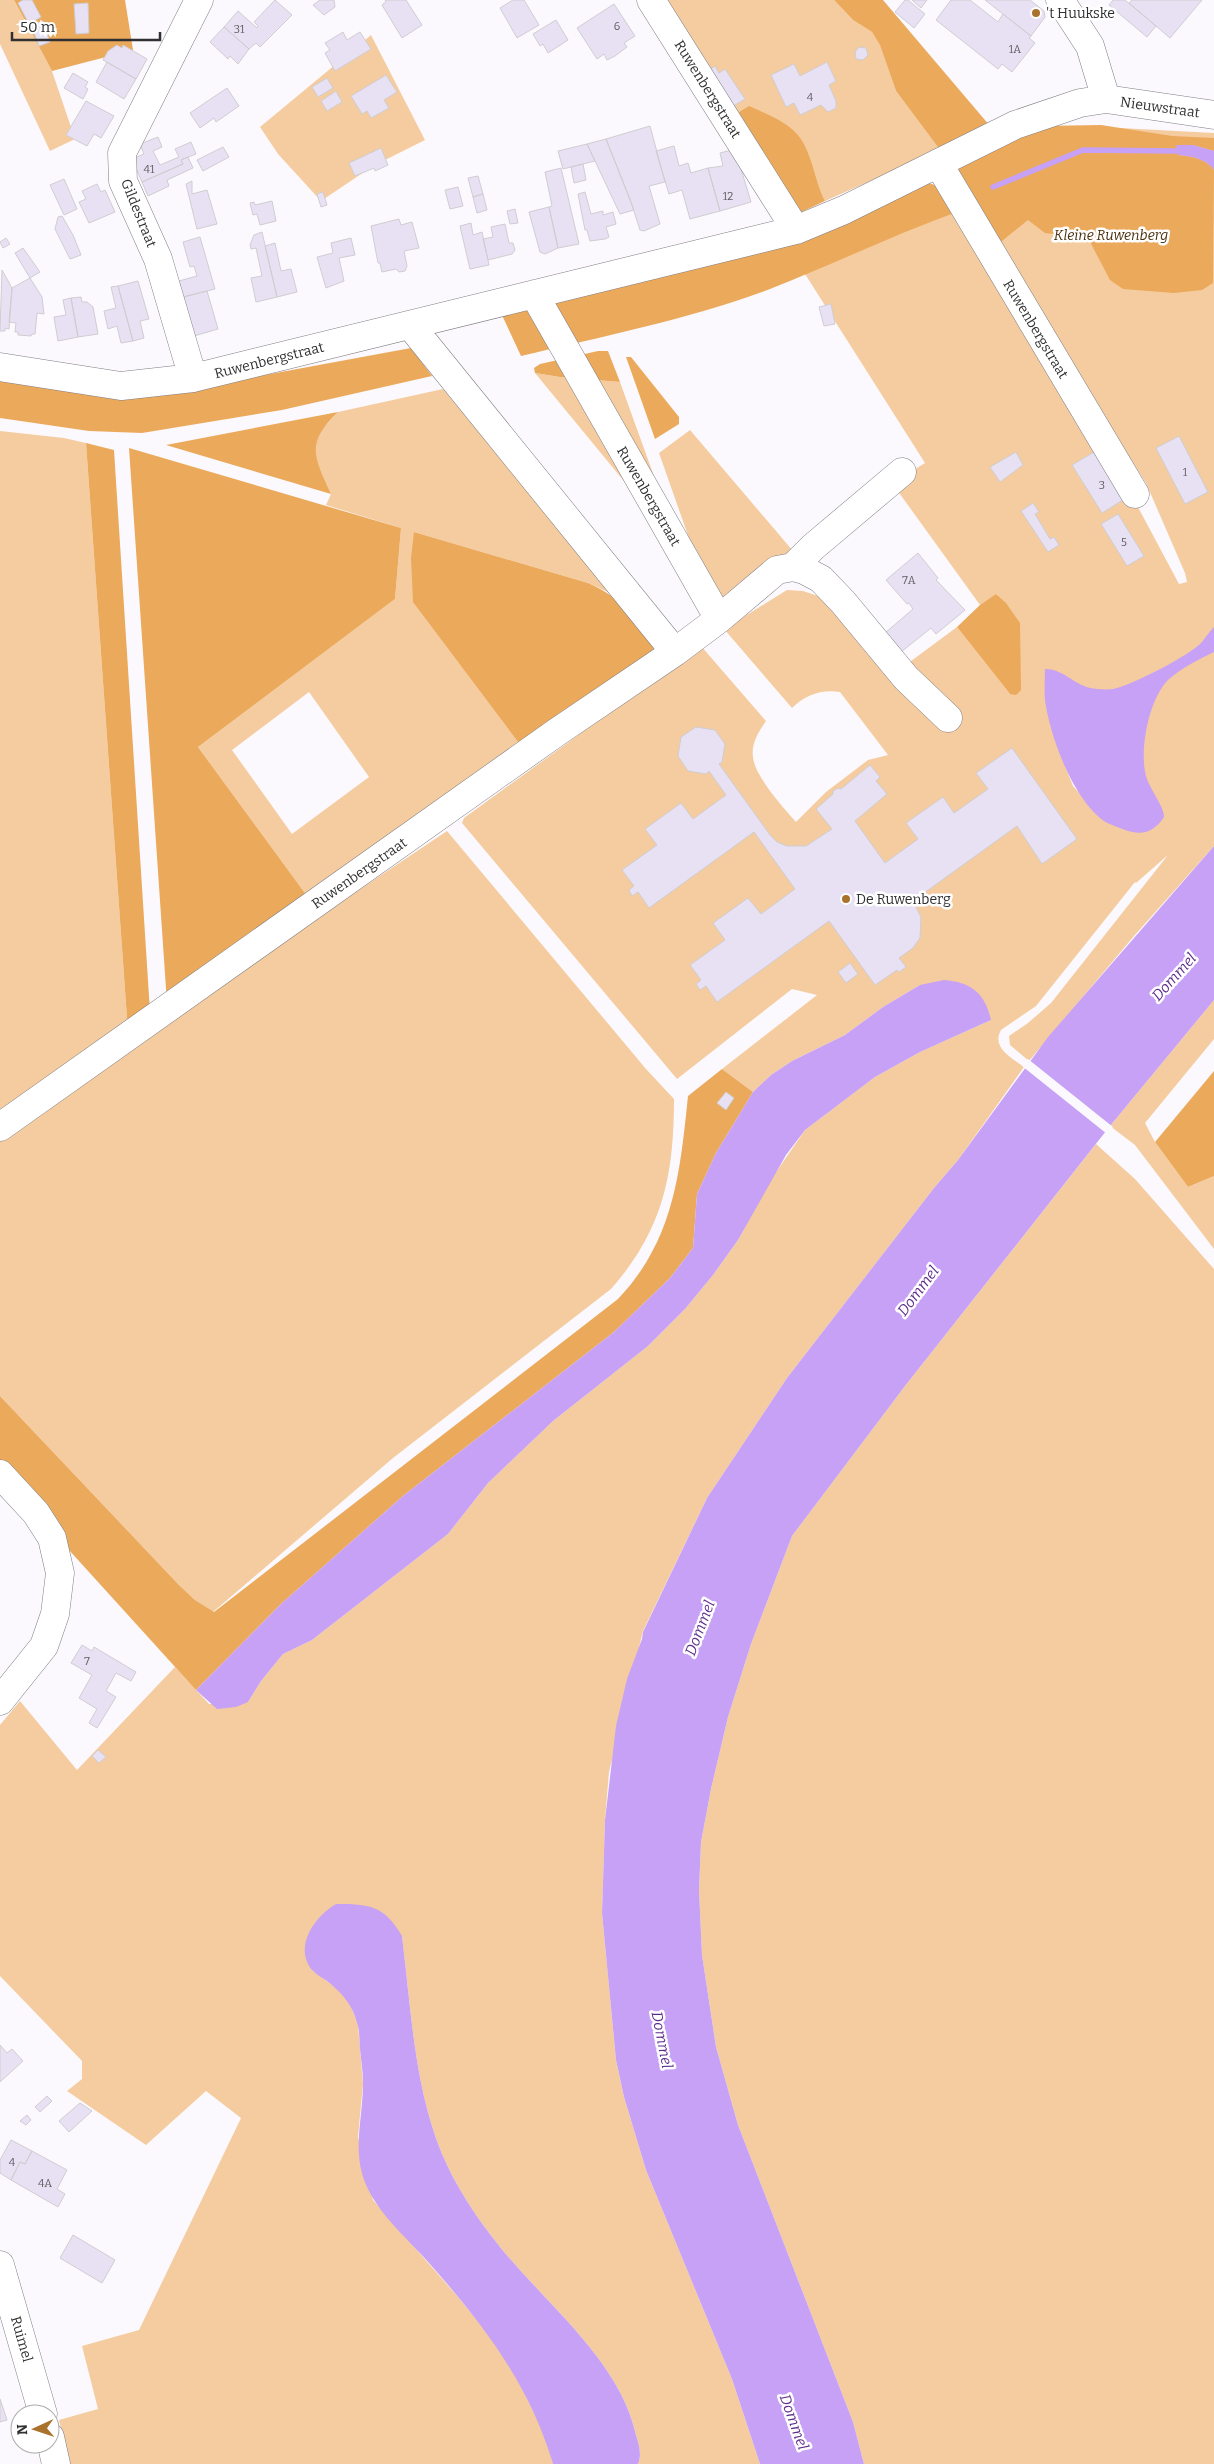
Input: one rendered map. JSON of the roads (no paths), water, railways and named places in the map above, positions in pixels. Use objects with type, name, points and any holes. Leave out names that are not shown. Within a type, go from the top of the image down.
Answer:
[{"type":"street","name":"Gildestraat","points":[[193,378],[158,260],[123,181],[122,152],[199,0]]},
{"type":"street","name":"Ruwenbergstraat","points":[[651,0],[796,230]]},
{"type":"street","points":[[1073,5],[1090,46],[1106,99]]},
{"type":"street","name":"Ruwenbergstraat","points":[[0,367],[121,386],[193,378],[796,230],[844,210],[1030,119],[1080,103],[1106,99]]},
{"type":"street","name":"Nieuwstraat","points":[[1106,99],[1214,115]]},
{"type":"street","name":"Ruwenbergstraat","points":[[938,163],[1135,494]]},
{"type":"street","name":"Ruwenbergstraat","points":[[534,294],[719,619]]},
{"type":"street","points":[[410,325],[675,652]]},
{"type":"street","name":"Ruwenbergstraat","points":[[0,1127],[549,738],[675,652],[813,547],[902,472]]},
{"type":"street","points":[[785,569],[804,570],[821,579],[843,602],[906,678],[948,718]]},
{"type":"street","points":[[0,1474],[36,1513],[52,1538],[60,1573],[56,1614],[44,1646],[0,1701]]},
{"type":"street","name":"Ruimel","points":[[0,2265],[40,2404]]},
{"type":"water","points":[[1176,145],[1193,145],[1214,151],[1214,170],[1203,161],[1193,157],[1178,155]]},
{"type":"water","points":[[1214,627],[1214,652],[1184,668],[1168,680],[1156,699],[1147,725],[1144,753],[1146,776],[1162,808],[1164,817],[1152,829],[1137,833],[1104,821],[1082,798],[1058,749],[1045,700],[1045,669],[1057,671],[1090,688],[1113,689],[1146,676],[1185,655],[1202,642]]},
{"type":"water","name":"Dommel","points":[[1214,846],[1214,1000],[1110,1126],[905,1386],[792,1536],[751,1644],[728,1717],[701,1842],[699,1890],[702,1955],[716,2047],[738,2125],[853,2422],[864,2464],[760,2464],[732,2379],[646,2170],[624,2097],[616,2060],[602,1913],[605,1820],[616,1726],[627,1679],[643,1632],[707,1498],[787,1378],[934,1188],[958,1160],[1048,1037]]},
{"type":"water","points":[[944,980],[969,986],[981,996],[991,1020],[920,1052],[875,1077],[805,1130],[786,1155],[738,1240],[685,1309],[648,1346],[553,1421],[488,1483],[448,1534],[312,1640],[283,1654],[261,1681],[248,1702],[236,1707],[217,1709],[196,1690],[281,1604],[403,1496],[614,1332],[670,1278],[693,1248],[697,1194],[716,1153],[753,1092],[771,1075],[792,1061],[845,1035],[883,1007],[920,985]]},
{"type":"water","points":[[336,1904],[375,1908],[389,1918],[402,1936],[419,2074],[425,2101],[442,2154],[461,2191],[492,2237],[579,2335],[598,2358],[614,2382],[627,2408],[637,2439],[640,2453],[638,2464],[553,2464],[532,2408],[503,2357],[449,2286],[387,2218],[367,2187],[362,2174],[359,2149],[363,2083],[358,2026],[346,1999],[332,1985],[312,1970],[305,1952],[306,1942],[314,1924],[328,1909]]},
{"type":"waterway","points":[[993,187],[1083,150],[1177,151]]},
{"type":"place","name":"'t Huukske","points":[[1036,13]]},
{"type":"place","name":"De Ruwenberg","points":[[846,899]]},
{"type":"park label","name":"Kleine Ruwenberg","points":[[1111,235]]}]
